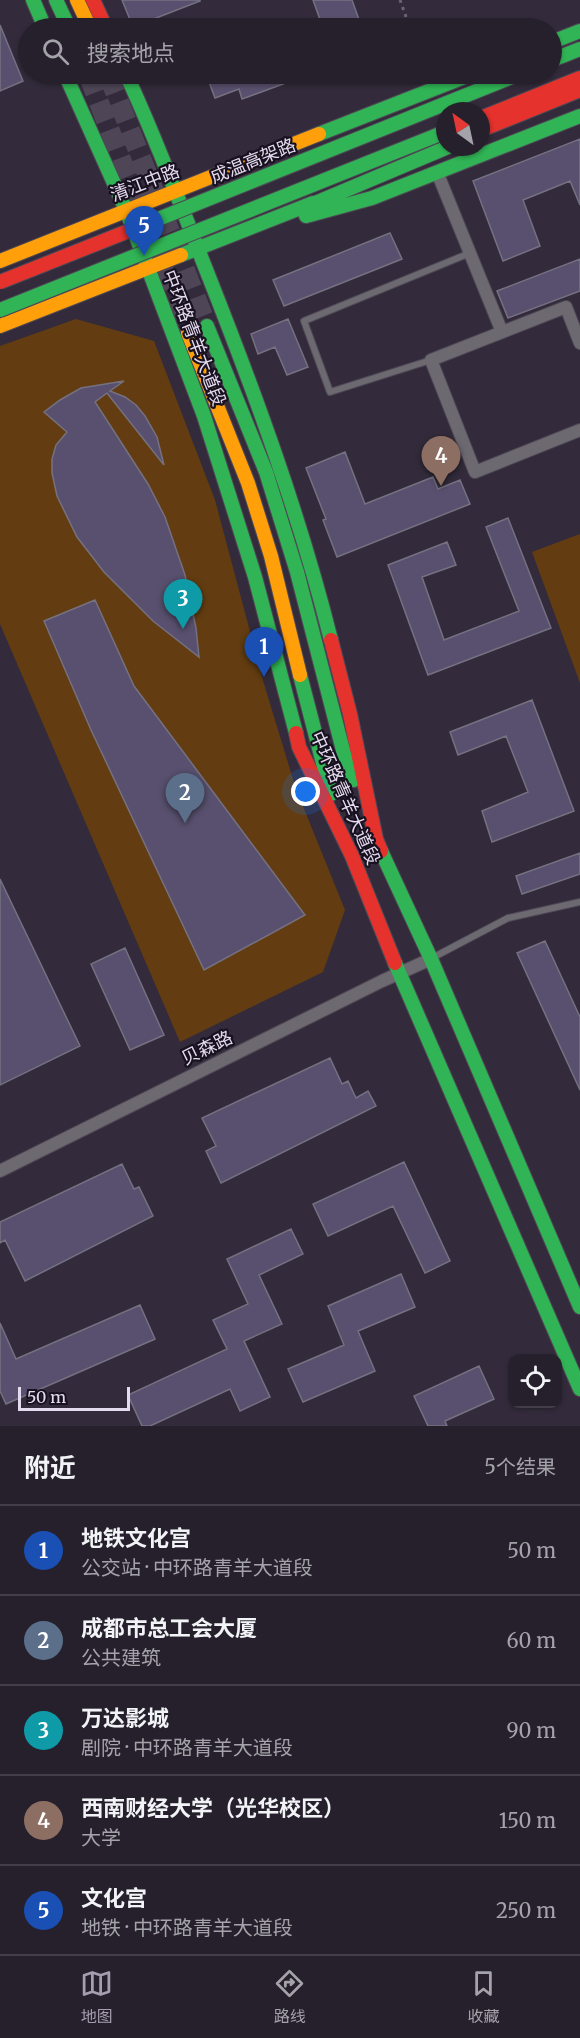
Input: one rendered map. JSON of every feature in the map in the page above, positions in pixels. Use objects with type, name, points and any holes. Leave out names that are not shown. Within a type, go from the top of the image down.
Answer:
[{"type":"main road","points":[[33,0],[41,18]]},
{"type":"main road","points":[[56,0],[64,18]]},
{"type":"main road","points":[[77,0],[85,18]]},
{"type":"main road","points":[[93,0],[101,18]]},
{"type":"main road","points":[[562,38],[580,31]]},
{"type":"main road","points":[[562,56],[580,49]]},
{"type":"main road","points":[[490,114],[580,78]]},
{"type":"main road","name":"中环路青羊大道段","points":[[69,84],[126,210],[204,416],[236,513],[299,747],[352,856],[399,974],[580,1389]]},
{"type":"main road","name":"中环路青羊大道段","points":[[131,84],[148,121],[196,249],[260,407],[300,530],[350,714],[376,839],[431,959],[580,1307]]},
{"type":"main road","name":"清江中路","points":[[0,261],[447,84]]},
{"type":"main road","name":"成温高架路","points":[[0,282],[494,84]]},
{"type":"main road","points":[[490,128],[580,92]]},
{"type":"main road","points":[[490,127],[580,92]]},
{"type":"main road","points":[[226,238],[372,198],[580,116]]},
{"type":"main road","points":[[0,310],[436,136]]},
{"type":"main road","points":[[301,208],[436,147]]},
{"type":"main road","points":[[0,326],[226,238],[436,152]]},
{"type":"main road","points":[[207,326],[266,472],[297,572],[344,754],[376,839]]},
{"type":"main road","points":[[188,333],[248,483],[271,556],[334,805],[352,856]]},
{"type":"street","points":[[437,172],[502,332]]},
{"type":"street","points":[[580,342],[566,307],[431,360],[475,472],[580,430]]},
{"type":"street","name":"贝森路","points":[[0,1171],[431,959]]},
{"type":"lane","points":[[431,360],[330,392],[304,321],[471,253]]},
{"type":"lane","points":[[431,959],[508,918],[580,902]]},
{"type":"path","points":[[400,0],[406,18]]},
{"type":"shaded area","points":[[76,319],[154,341],[215,500],[264,684],[296,789],[345,910],[323,972],[180,1042],[0,624],[0,346]]},
{"type":"shaded area","points":[[580,534],[580,683],[532,552]]},
{"type":"building","points":[[122,0],[200,0],[156,18],[129,18]]},
{"type":"building","points":[[313,0],[352,0],[358,18],[319,18]]},
{"type":"building","points":[[0,25],[18,69],[18,83],[0,91]]},
{"type":"building","points":[[210,84],[283,84],[242,99],[239,89],[215,98]]},
{"type":"building","points":[[580,139],[580,205],[570,181],[523,200],[540,246],[503,261],[473,181]]},
{"type":"building","points":[[390,233],[402,259],[284,306],[273,280]]},
{"type":"building","points":[[580,259],[580,291],[508,318],[497,291]]},
{"type":"building","points":[[288,319],[308,367],[287,375],[275,347],[258,354],[251,334]]},
{"type":"building","points":[[124,381],[110,391],[125,397],[145,416],[157,437],[164,465],[107,393],[95,402],[148,484],[165,517],[185,575],[196,628],[199,657],[153,621],[104,572],[77,537],[57,496],[52,473],[52,459],[56,445],[67,432],[44,412],[81,388]]},
{"type":"building","points":[[345,452],[365,504],[433,477],[438,489],[460,480],[470,504],[337,557],[323,520],[326,519],[306,468]]},
{"type":"building","points":[[508,518],[551,628],[428,675],[388,565],[447,542],[456,565],[422,577],[444,640],[519,611],[486,527]]},
{"type":"building","points":[[95,600],[134,686],[305,915],[204,970],[91,730],[44,621]]},
{"type":"building","points":[[532,700],[574,811],[492,842],[482,811],[528,792],[506,736],[458,755],[450,732]]},
{"type":"building","points":[[580,853],[580,874],[522,894],[516,876]]},
{"type":"building","points":[[0,879],[80,1046],[0,1085]]},
{"type":"building","points":[[545,941],[580,1017],[580,1090],[517,953]]},
{"type":"building","points":[[125,948],[164,1035],[130,1050],[91,964]]},
{"type":"building","points":[[330,1058],[342,1084],[348,1081],[356,1098],[368,1091],[376,1106],[221,1183],[206,1151],[216,1146],[202,1118]]},
{"type":"building","points":[[404,1162],[450,1261],[425,1273],[393,1206],[328,1236],[313,1204]]},
{"type":"building","points":[[122,1164],[134,1189],[139,1187],[153,1216],[25,1281],[5,1240],[0,1243],[0,1222]]},
{"type":"building","points":[[291,1229],[303,1254],[259,1275],[282,1324],[244,1341],[270,1397],[240,1411],[230,1389],[150,1426],[142,1426],[128,1395],[227,1349],[213,1320],[248,1304],[227,1259]]},
{"type":"building","points":[[401,1274],[415,1307],[358,1331],[375,1371],[303,1402],[288,1369],[344,1345],[328,1306]]},
{"type":"building","points":[[140,1305],[155,1339],[6,1404],[0,1391],[0,1323],[16,1359]]},
{"type":"building","points":[[479,1366],[494,1399],[445,1421],[447,1426],[428,1426],[414,1396]]},
{"type":"tunnel","points":[[92,84],[188,333]]},
{"type":"tunnel","points":[[112,84],[207,326]]},
{"type":"traffic: fast","points":[[33,0],[41,18]]},
{"type":"traffic: fast","points":[[56,0],[64,18]]},
{"type":"traffic: fast","points":[[562,38],[580,31]]},
{"type":"traffic: fast","points":[[562,56],[580,49]]},
{"type":"traffic: fast","points":[[69,84],[126,210],[204,416],[255,577],[296,733]]},
{"type":"traffic: fast","points":[[130,84],[169,175],[260,411],[291,502],[331,640]]},
{"type":"traffic: fast","points":[[319,134],[446,84]]},
{"type":"traffic: fast","points":[[131,230],[494,84]]},
{"type":"traffic: fast","points":[[306,216],[372,198],[580,116]]},
{"type":"traffic: fast","points":[[0,310],[436,136]]},
{"type":"traffic: fast","points":[[301,209],[436,152]]},
{"type":"traffic: fast","points":[[181,255],[313,203]]},
{"type":"traffic: fast","points":[[207,326],[266,472],[297,572],[344,754],[354,780]]},
{"type":"traffic: fast","points":[[300,675],[331,794]]},
{"type":"traffic: fast","points":[[381,851],[431,959],[580,1307]]},
{"type":"traffic: fast","points":[[395,963],[580,1389]]},
{"type":"traffic: slow","points":[[77,0],[85,18]]},
{"type":"traffic: slow","points":[[0,261],[319,134]]},
{"type":"traffic: slow","points":[[0,326],[181,255]]},
{"type":"traffic: slow","points":[[188,333],[248,483],[271,556],[300,675]]},
{"type":"traffic: jam","points":[[93,0],[101,18]]},
{"type":"traffic: jam","points":[[490,114],[580,78]]},
{"type":"traffic: jam","points":[[490,126],[580,90]]},
{"type":"traffic: jam","points":[[0,282],[131,230]]},
{"type":"traffic: jam","points":[[331,640],[350,714],[376,839],[381,851]]},
{"type":"traffic: jam","points":[[296,733],[299,747],[352,856],[395,963]]},
{"type":"place","name":"文化宫","points":[[144,256]]},
{"type":"place","name":"西南财经大学（光华校区）","points":[[441,486]]},
{"type":"place","name":"万达影城","points":[[183,629]]},
{"type":"place","name":"地铁文化宫","points":[[264,677]]},
{"type":"place","name":"成都市总工会大厦","points":[[185,823]]}]
